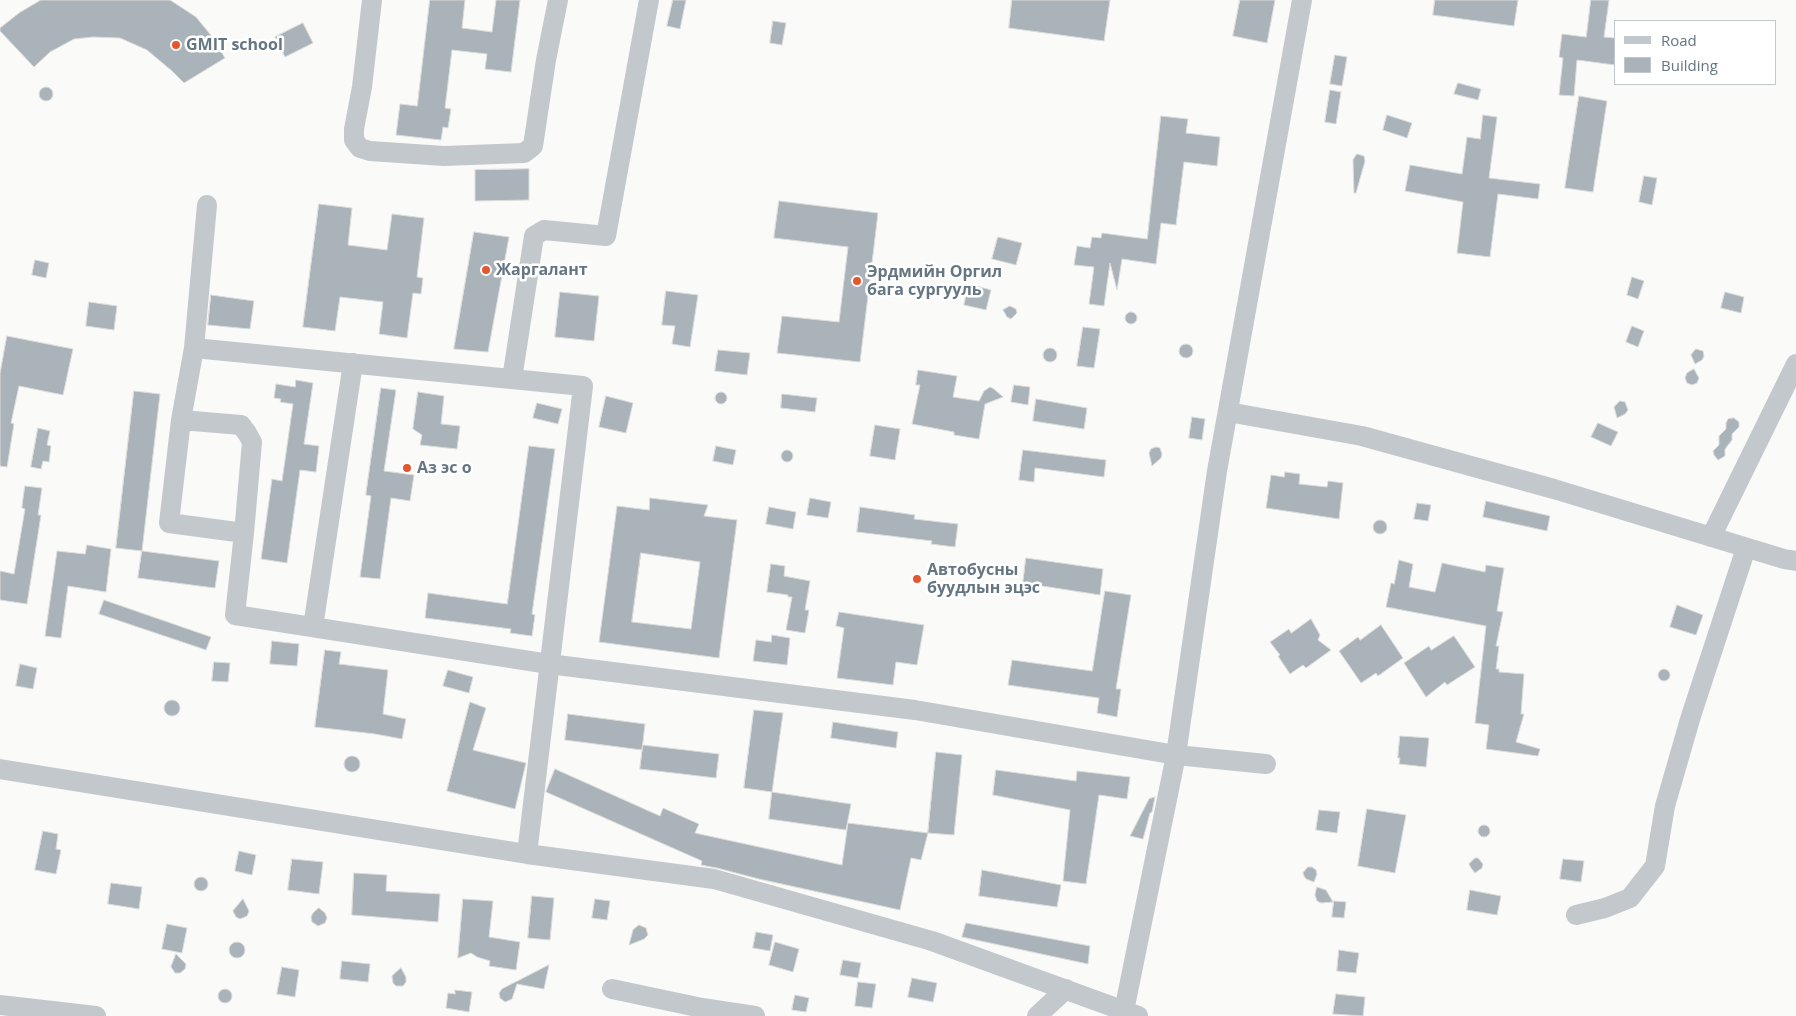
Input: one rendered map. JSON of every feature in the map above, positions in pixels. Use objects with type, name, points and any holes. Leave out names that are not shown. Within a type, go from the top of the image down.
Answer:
[{"type":"street","points":[[372,0],[354,140],[360,148],[370,151],[444,156],[524,153],[533,146],[546,60],[558,0]]},
{"type":"street","points":[[512,379],[534,236],[544,230],[606,236],[649,0]]},
{"type":"street","points":[[0,770],[528,854],[714,878],[932,940],[1131,1013],[1176,755],[1217,471],[1302,0]]},
{"type":"street","points":[[207,206],[194,348],[181,420],[169,523],[244,533]]},
{"type":"street","points":[[194,348],[583,386],[528,854]]},
{"type":"street","points":[[312,627],[353,363]]},
{"type":"street","points":[[1711,537],[1796,364]]},
{"type":"street","points":[[1228,412],[1362,436],[1554,489],[1746,548],[1796,561]]},
{"type":"street","points":[[181,420],[241,425],[252,442],[235,615],[549,664],[915,710],[1176,755],[1266,764]]},
{"type":"street","points":[[1576,915],[1606,908],[1630,898],[1656,866],[1665,806],[1691,716],[1746,548]]},
{"type":"street","points":[[612,989],[702,1008],[755,1016]]},
{"type":"street","points":[[1037,1016],[1066,989]]},
{"type":"street","points":[[0,1005],[96,1016]]},
{"type":"building","name":"GMIT school","points":[[41,0],[170,0],[196,17],[214,39],[225,58],[184,83],[147,50],[120,38],[93,37],[74,39],[50,52],[34,67],[0,31],[0,28],[19,13]]},
{"type":"building","points":[[430,0],[465,0],[462,28],[492,32],[496,0],[520,0],[511,72],[485,69],[487,54],[452,50],[445,108],[451,109],[448,128],[443,127],[441,140],[396,135],[400,104],[417,106]]},
{"type":"building","points":[[673,0],[686,0],[680,29],[667,26]]},
{"type":"building","points":[[1012,0],[1110,0],[1104,41],[1009,28]]},
{"type":"building","points":[[1240,0],[1275,0],[1267,43],[1233,36]]},
{"type":"building","points":[[1435,0],[1518,0],[1514,26],[1433,15]]},
{"type":"building","points":[[1591,0],[1609,0],[1604,37],[1614,38],[1614,65],[1577,60],[1574,96],[1559,95],[1563,58],[1559,57],[1562,34],[1586,37]]},
{"type":"building","points":[[773,21],[786,23],[782,45],[770,43]]},
{"type":"building","points":[[303,23],[313,43],[285,57],[275,37]]},
{"type":"building","points":[[1335,55],[1347,57],[1342,86],[1330,84]]},
{"type":"building","points":[[1458,83],[1481,89],[1478,100],[1454,94]]},
{"type":"building","points":[[43,87],[49,87],[53,94],[49,101],[43,101],[39,97],[39,91]]},
{"type":"building","points":[[1330,90],[1341,92],[1336,124],[1325,122]]},
{"type":"building","points":[[1579,96],[1607,101],[1593,192],[1565,188]]},
{"type":"building","points":[[1387,115],[1412,123],[1407,138],[1383,130]]},
{"type":"building","points":[[1483,115],[1497,117],[1489,178],[1540,184],[1538,199],[1498,194],[1490,257],[1457,253],[1463,202],[1405,191],[1410,165],[1462,174],[1467,137],[1480,139]]},
{"type":"building","points":[[1161,116],[1188,119],[1186,133],[1220,137],[1217,166],[1184,162],[1176,225],[1161,223],[1156,264],[1122,259],[1117,290],[1110,263],[1104,306],[1089,304],[1094,267],[1074,265],[1077,246],[1090,248],[1092,237],[1101,238],[1102,233],[1147,239]]},
{"type":"building","points":[[1357,154],[1364,156],[1365,161],[1356,193],[1354,193],[1353,160]]},
{"type":"building","points":[[529,169],[529,200],[475,201],[475,170]]},
{"type":"building","points":[[1644,176],[1657,178],[1652,205],[1639,202]]},
{"type":"building","name":"Эрдмийн Оргил бага сургууль","points":[[779,201],[878,213],[860,362],[777,353],[782,316],[839,322],[848,247],[774,238]]},
{"type":"building","points":[[319,204],[352,208],[348,245],[387,250],[392,214],[424,218],[417,277],[423,278],[421,294],[413,293],[407,338],[379,334],[383,302],[340,297],[335,331],[303,327]]},
{"type":"building","points":[[474,232],[509,237],[488,352],[454,349]]},
{"type":"building","points":[[998,237],[1022,243],[1016,265],[992,259]]},
{"type":"building","points":[[35,260],[49,263],[46,278],[32,275]]},
{"type":"building","points":[[1632,277],[1644,281],[1638,299],[1627,295]]},
{"type":"building","points":[[969,284],[991,290],[986,310],[964,305]]},
{"type":"building","points":[[666,291],[698,295],[690,347],[672,344],[675,326],[662,325]]},
{"type":"building","points":[[560,292],[599,296],[594,341],[555,337]]},
{"type":"building","points":[[1725,292],[1744,297],[1741,313],[1721,308]]},
{"type":"building","points":[[211,295],[254,301],[250,329],[208,325]]},
{"type":"building","points":[[89,302],[117,306],[114,330],[86,326]]},
{"type":"building","points":[[1010,306],[1016,309],[1017,313],[1011,319],[1007,317],[1003,310]]},
{"type":"building","points":[[1129,312],[1133,312],[1137,318],[1133,324],[1129,324],[1125,320],[1125,316]]},
{"type":"building","points":[[1632,326],[1644,331],[1638,347],[1626,342]]},
{"type":"building","points":[[1083,327],[1100,329],[1094,368],[1077,366]]},
{"type":"building","points":[[7,336],[73,349],[63,395],[19,386],[11,423],[14,424],[7,467],[0,466],[0,374]]},
{"type":"building","points":[[1186,344],[1191,346],[1193,351],[1191,356],[1186,358],[1181,356],[1179,351],[1181,346]]},
{"type":"building","points":[[1050,348],[1055,350],[1057,355],[1055,360],[1050,362],[1045,360],[1043,355],[1045,350]]},
{"type":"building","points":[[1696,349],[1703,351],[1704,356],[1702,360],[1695,364],[1691,355]]},
{"type":"building","points":[[718,350],[750,353],[747,375],[715,371]]},
{"type":"building","points":[[1694,369],[1699,378],[1697,383],[1692,385],[1687,383],[1685,378],[1687,373]]},
{"type":"building","points":[[918,370],[957,376],[953,397],[979,401],[984,391],[990,387],[1003,397],[985,404],[979,439],[954,435],[954,432],[912,424],[920,385],[916,385]]},
{"type":"building","points":[[296,380],[313,383],[304,444],[319,446],[316,472],[300,470],[287,563],[261,559],[272,479],[282,481],[293,404],[280,402],[281,399],[274,398],[276,384],[295,387]]},
{"type":"building","points":[[1014,385],[1030,387],[1028,405],[1011,402]]},
{"type":"building","points":[[381,388],[396,390],[384,471],[414,475],[410,501],[391,498],[380,579],[360,577],[371,496],[366,495]]},
{"type":"building","points":[[134,391],[160,394],[142,551],[116,548]]},
{"type":"building","points":[[418,392],[444,396],[441,424],[460,426],[457,449],[420,445],[422,435],[413,429]]},
{"type":"building","points":[[719,392],[723,392],[727,398],[723,404],[719,404],[715,400],[715,396]]},
{"type":"building","points":[[782,394],[817,398],[815,412],[781,408]]},
{"type":"building","points":[[606,396],[633,403],[626,433],[599,427]]},
{"type":"building","points":[[1036,399],[1087,408],[1084,429],[1033,421]]},
{"type":"building","points":[[1620,401],[1625,402],[1628,410],[1617,418],[1614,407]]},
{"type":"building","points":[[537,403],[562,409],[558,424],[533,418]]},
{"type":"building","points":[[1192,417],[1205,419],[1202,440],[1189,438]]},
{"type":"building","points":[[1734,418],[1739,422],[1739,427],[1732,434],[1732,440],[1725,449],[1725,456],[1718,460],[1713,451],[1719,445],[1719,436],[1726,429],[1728,419]]},
{"type":"building","points":[[1598,423],[1618,432],[1611,446],[1591,437]]},
{"type":"building","points":[[875,425],[900,429],[895,460],[870,456]]},
{"type":"building","points":[[38,428],[50,431],[47,445],[51,446],[49,462],[43,461],[41,469],[31,467]]},
{"type":"building","points":[[529,446],[555,449],[532,614],[535,615],[532,636],[510,633],[511,629],[425,618],[428,593],[507,604]]},
{"type":"building","points":[[716,446],[736,450],[733,465],[713,461]]},
{"type":"building","points":[[1160,448],[1162,454],[1161,458],[1152,466],[1149,453],[1151,449]]},
{"type":"building","points":[[789,450],[792,451],[792,461],[785,462],[782,461],[781,454],[782,451]]},
{"type":"building","points":[[1023,450],[1106,460],[1104,477],[1035,468],[1034,482],[1019,480]]},
{"type":"building","points":[[1285,472],[1300,474],[1299,484],[1327,487],[1328,481],[1343,483],[1339,519],[1266,508],[1271,475],[1284,477]]},
{"type":"building","points":[[25,486],[42,488],[38,515],[41,515],[27,604],[0,600],[0,571],[14,574],[25,509],[22,508]]},
{"type":"building","points":[[650,498],[708,505],[704,516],[737,520],[719,658],[599,642],[617,506],[649,510]],"holes":[[[641,553],[700,562],[691,629],[632,622]]]},
{"type":"building","points":[[810,498],[831,502],[828,518],[807,515]]},
{"type":"building","points":[[1486,501],[1550,516],[1547,531],[1483,517]]},
{"type":"building","points":[[1417,503],[1431,505],[1428,521],[1414,519]]},
{"type":"building","points":[[769,507],[796,512],[793,529],[766,524]]},
{"type":"building","points":[[860,507],[915,515],[914,519],[958,524],[955,547],[931,544],[932,541],[857,532]]},
{"type":"building","points":[[1380,520],[1385,522],[1387,527],[1385,532],[1380,534],[1375,532],[1373,527],[1375,522]]},
{"type":"building","points":[[87,545],[111,549],[106,592],[68,586],[61,638],[45,636],[57,551],[85,554]]},
{"type":"building","points":[[142,551],[219,561],[215,588],[138,578]]},
{"type":"building","points":[[1026,558],[1103,569],[1100,595],[1023,583]]},
{"type":"building","points":[[1399,560],[1413,564],[1409,587],[1435,592],[1442,563],[1485,572],[1486,565],[1504,568],[1497,611],[1503,612],[1496,646],[1499,646],[1496,669],[1499,669],[1499,672],[1524,674],[1521,714],[1524,714],[1516,742],[1540,749],[1538,756],[1486,749],[1489,725],[1475,723],[1486,626],[1386,607],[1391,583],[1394,584]]},
{"type":"building","points":[[771,564],[785,566],[784,576],[810,581],[805,610],[809,610],[805,633],[786,630],[792,597],[767,592]]},
{"type":"building","points":[[1105,591],[1131,595],[1116,689],[1121,689],[1117,717],[1097,713],[1099,698],[1008,685],[1012,660],[1092,671]]},
{"type":"building","points":[[104,600],[211,637],[206,650],[99,614]]},
{"type":"building","points":[[1677,605],[1703,615],[1696,635],[1670,627]]},
{"type":"building","points":[[839,612],[924,625],[917,665],[896,662],[893,685],[837,678],[844,628],[836,626]]},
{"type":"building","points":[[1311,619],[1320,635],[1318,640],[1331,650],[1306,668],[1303,665],[1290,674],[1278,656],[1280,655],[1270,642],[1289,629],[1291,633]]},
{"type":"building","points":[[1381,625],[1403,658],[1378,676],[1376,673],[1361,683],[1339,651],[1358,637],[1360,640]]},
{"type":"building","points":[[772,635],[790,638],[787,665],[753,661],[756,640],[771,642]]},
{"type":"building","points":[[1454,636],[1475,667],[1447,685],[1445,682],[1426,697],[1404,663],[1429,646],[1431,650]]},
{"type":"building","points":[[272,641],[299,644],[297,666],[270,664]]},
{"type":"building","points":[[325,650],[341,652],[339,664],[388,670],[383,714],[406,719],[402,739],[315,727]]},
{"type":"building","points":[[214,662],[230,663],[228,682],[212,681]]},
{"type":"building","points":[[20,664],[37,668],[33,689],[16,686]]},
{"type":"building","points":[[1662,669],[1666,669],[1670,675],[1666,681],[1662,681],[1658,677],[1658,673]]},
{"type":"building","points":[[448,670],[473,677],[469,693],[443,686]]},
{"type":"building","points":[[172,700],[180,708],[172,716],[164,708]]},
{"type":"building","points":[[470,702],[486,708],[473,750],[526,763],[515,809],[447,791]]},
{"type":"building","points":[[754,710],[783,713],[772,792],[744,788]]},
{"type":"building","points":[[568,714],[645,724],[642,750],[565,740]]},
{"type":"building","points":[[833,722],[898,732],[896,748],[831,738]]},
{"type":"building","points":[[1400,736],[1429,738],[1426,767],[1399,764]]},
{"type":"building","points":[[643,745],[719,754],[716,778],[640,769]]},
{"type":"building","points":[[936,752],[962,755],[954,835],[928,833]]},
{"type":"building","points":[[352,756],[360,764],[352,772],[344,764]]},
{"type":"building","points":[[555,769],[660,816],[663,808],[699,824],[695,833],[842,865],[848,823],[928,833],[921,860],[911,858],[900,910],[701,865],[702,861],[546,792]]},
{"type":"building","points":[[996,770],[1076,781],[1077,771],[1130,777],[1127,799],[1099,795],[1086,884],[1063,881],[1070,810],[993,795]]},
{"type":"building","points":[[772,792],[851,804],[846,830],[769,819]]},
{"type":"building","points":[[1155,797],[1143,839],[1130,836],[1149,799]]},
{"type":"building","points":[[1367,809],[1406,815],[1395,873],[1358,866]]},
{"type":"building","points":[[1319,810],[1340,812],[1337,833],[1316,830]]},
{"type":"building","points":[[1486,825],[1489,826],[1489,836],[1482,837],[1479,836],[1478,829],[1479,826]]},
{"type":"building","points":[[43,831],[58,834],[56,849],[61,850],[56,874],[35,870]]},
{"type":"building","points":[[239,851],[256,855],[252,875],[235,871]]},
{"type":"building","points":[[1475,858],[1478,858],[1483,864],[1482,868],[1475,873],[1469,864]]},
{"type":"building","points":[[292,859],[323,862],[319,894],[288,890]]},
{"type":"building","points":[[1563,859],[1584,861],[1581,882],[1560,879]]},
{"type":"building","points":[[1308,867],[1316,870],[1317,874],[1314,882],[1306,879],[1304,876],[1303,873]]},
{"type":"building","points":[[982,870],[1061,885],[1057,907],[979,896]]},
{"type":"building","points":[[354,873],[387,875],[386,891],[440,894],[438,922],[352,915]]},
{"type":"building","points":[[198,877],[204,877],[208,884],[204,891],[198,891],[194,887],[194,881]]},
{"type":"building","points":[[111,883],[142,887],[139,909],[108,904]]},
{"type":"building","points":[[1317,887],[1326,890],[1333,902],[1321,903],[1317,901],[1315,895]]},
{"type":"building","points":[[1470,890],[1501,896],[1497,915],[1467,910]]},
{"type":"building","points":[[532,896],[554,898],[550,940],[528,938]]},
{"type":"building","points":[[243,899],[249,911],[247,916],[240,919],[236,917],[233,911]]},
{"type":"building","points":[[463,899],[493,901],[489,937],[520,942],[516,970],[489,966],[490,961],[471,953],[458,958]]},
{"type":"building","points":[[595,899],[610,901],[607,920],[592,918]]},
{"type":"building","points":[[1334,901],[1346,902],[1344,918],[1332,917]]},
{"type":"building","points":[[319,908],[325,913],[327,918],[325,923],[318,926],[312,922],[311,917]]},
{"type":"building","points":[[966,923],[1090,946],[1088,964],[962,937]]},
{"type":"building","points":[[167,924],[187,928],[182,953],[162,949]]},
{"type":"building","points":[[639,925],[646,928],[648,935],[644,939],[629,945],[633,930]]},
{"type":"building","points":[[756,932],[773,935],[770,951],[753,948]]},
{"type":"building","points":[[237,942],[245,950],[237,958],[229,950]]},
{"type":"building","points":[[775,942],[799,949],[793,972],[769,965]]},
{"type":"building","points":[[1339,950],[1359,953],[1356,973],[1337,971]]},
{"type":"building","points":[[176,954],[186,964],[185,969],[180,973],[175,973],[171,967]]},
{"type":"building","points":[[843,960],[861,963],[858,978],[840,975]]},
{"type":"building","points":[[342,961],[370,964],[368,982],[340,979]]},
{"type":"building","points":[[549,965],[544,989],[517,984],[512,999],[505,1002],[500,998],[499,993],[502,989]]},
{"type":"building","points":[[282,967],[299,970],[295,997],[277,994]]},
{"type":"building","points":[[401,968],[406,977],[406,982],[403,986],[396,986],[393,983],[392,976]]},
{"type":"building","points":[[912,978],[937,983],[933,1002],[908,997]]},
{"type":"building","points":[[858,982],[876,984],[872,1008],[855,1006]]},
{"type":"building","points":[[222,989],[228,989],[232,996],[228,1003],[222,1003],[218,999],[218,993]]},
{"type":"building","points":[[455,990],[472,992],[469,1012],[446,1008],[448,993],[455,994]]},
{"type":"building","points":[[1336,994],[1365,997],[1363,1016],[1333,1014]]},
{"type":"building","points":[[795,995],[809,998],[806,1012],[792,1010]]},
{"type":"place","name":"GMIT school","points":[[176,45]]},
{"type":"place","name":"Жаргалант","points":[[486,270]]},
{"type":"place","name":"Эрдмийн Оргил бага сургууль","points":[[857,281]]},
{"type":"place","name":"Аз эс о","points":[[407,468]]},
{"type":"place","name":"Автобусны буудлын эцэс","points":[[917,579]]}]
